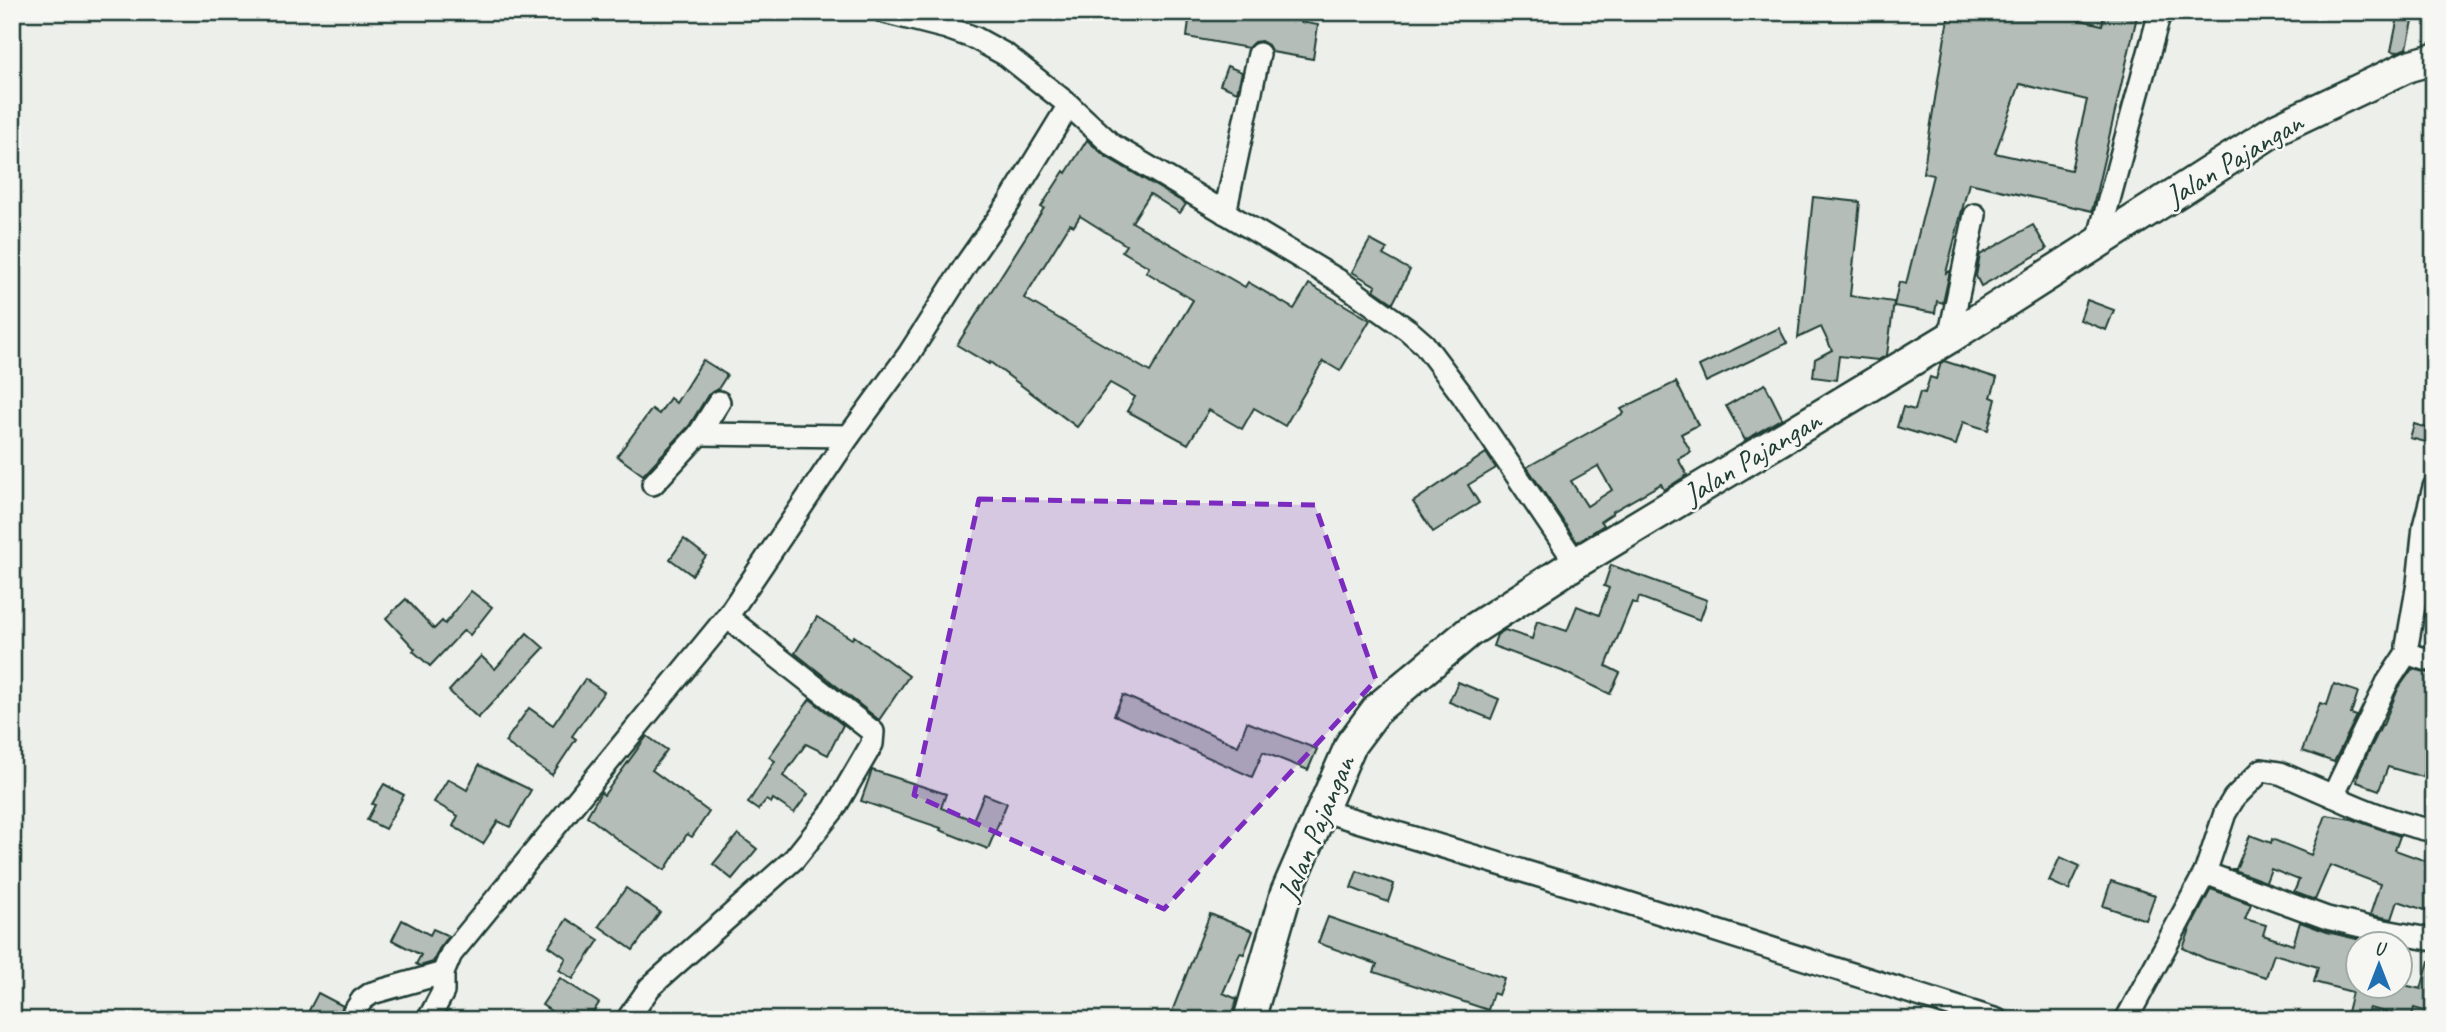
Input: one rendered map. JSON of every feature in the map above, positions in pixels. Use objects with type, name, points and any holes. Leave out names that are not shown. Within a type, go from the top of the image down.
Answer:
[{"type":"main road","name":"Jalan Pajangan","points":[[1249,1020],[1286,893],[1351,744],[1378,708],[1469,632],[1576,562],[1948,338],[2278,128],[2409,66],[2434,59]]},
{"type":"street","points":[[884,12],[909,15],[947,28],[1006,55],[1069,105],[1112,145],[1341,282],[1408,330],[1424,344],[1463,396],[1576,562]]},
{"type":"street","points":[[2097,244],[2160,12]]},
{"type":"street","points":[[1225,213],[1259,54]]},
{"type":"street","points":[[428,1020],[443,992],[443,973],[451,954],[727,617],[849,436],[909,354],[1009,203],[1069,105]]},
{"type":"street","points":[[1948,338],[1975,215]]},
{"type":"street","points":[[653,484],[699,434],[719,402]]},
{"type":"street","points":[[699,434],[849,436]]},
{"type":"street","points":[[2333,796],[2387,683],[2408,651],[2424,526],[2434,486]]},
{"type":"street","points":[[627,1020],[650,986],[794,859],[834,809],[874,736],[873,732],[727,617]]},
{"type":"street","points":[[2408,651],[2414,656],[2434,661]]},
{"type":"street","points":[[2126,1020],[2205,873],[2225,813],[2234,798],[2262,770],[2280,773],[2361,809],[2434,831]]},
{"type":"street","points":[[1321,810],[1606,896],[1997,1020]]},
{"type":"street","points":[[2205,873],[2327,918],[2434,940]]},
{"type":"street","points":[[349,1020],[362,1000],[373,993],[443,973]]},
{"type":"highlighted area","points":[[979,499],[1315,505],[1376,680],[1164,909],[914,795]]},
{"type":"building","points":[[1190,12],[1267,12],[1301,17],[1300,22],[1318,25],[1313,59],[1272,52],[1268,45],[1261,41],[1254,42],[1248,48],[1187,37]]},
{"type":"building","points":[[1949,12],[2048,12],[2102,25],[2105,12],[2138,12],[2092,211],[1969,183],[1946,273],[1950,271],[1943,303],[1937,301],[1935,313],[1894,306],[1899,282],[1906,284],[1933,175],[1923,173]],"holes":[[[2020,84],[2087,100],[2071,170],[1995,153]]]},
{"type":"building","points":[[2399,12],[2415,12],[2407,48],[2397,52],[2391,51]]},
{"type":"building","points":[[1227,66],[1242,72],[1237,92],[1220,85]]},
{"type":"building","points":[[1087,140],[1105,156],[1186,204],[1180,213],[1150,194],[1132,222],[1245,287],[1248,282],[1294,309],[1309,284],[1370,320],[1340,371],[1323,361],[1285,426],[1254,408],[1242,429],[1209,410],[1188,444],[1127,411],[1135,397],[1110,383],[1077,427],[990,362],[989,364],[957,345],[1044,208],[1041,207],[1064,171],[1066,173]],"holes":[[[1080,216],[1126,245],[1122,251],[1149,267],[1146,272],[1193,300],[1150,372],[1024,298],[1070,224],[1074,226]]]},
{"type":"building","points":[[1813,197],[1860,202],[1850,296],[1894,302],[1887,355],[1878,360],[1839,356],[1836,380],[1813,377],[1815,359],[1832,350],[1821,327],[1798,338]]},
{"type":"building","points":[[2033,225],[2047,249],[1981,286],[1976,276],[1980,255]]},
{"type":"building","points":[[1370,240],[1387,249],[1383,255],[1410,270],[1393,303],[1374,290],[1376,286],[1352,272]]},
{"type":"building","points":[[2087,300],[2114,310],[2106,330],[2080,320]]},
{"type":"building","points":[[1779,328],[1787,343],[1706,382],[1699,366]]},
{"type":"building","points":[[703,360],[727,375],[718,389],[708,395],[689,426],[643,475],[617,456],[652,409],[659,414],[670,398],[676,403]]},
{"type":"building","points":[[1944,361],[1997,378],[1991,397],[1996,399],[1988,430],[1963,422],[1956,445],[1897,427],[1903,407],[1915,410],[1920,392],[1925,393],[1930,377],[1936,379]]},
{"type":"building","points":[[1676,382],[1698,425],[1681,434],[1691,452],[1678,459],[1687,475],[1664,490],[1661,484],[1612,512],[1601,521],[1604,525],[1577,542],[1527,467],[1624,413],[1621,409]],"holes":[[[1598,466],[1612,490],[1587,506],[1571,481]]]},
{"type":"building","points":[[1765,384],[1782,418],[1745,440],[1726,406]]},
{"type":"building","points":[[2414,424],[2434,430],[2434,444],[2410,438]]},
{"type":"building","points":[[1486,453],[1496,468],[1468,485],[1479,503],[1433,532],[1413,502]]},
{"type":"building","points":[[684,539],[706,556],[692,575],[670,559]]},
{"type":"building","points":[[1611,565],[1707,600],[1700,620],[1639,597],[1637,604],[1632,602],[1606,666],[1620,673],[1610,694],[1562,671],[1493,646],[1497,635],[1505,630],[1532,639],[1537,621],[1567,631],[1577,606],[1599,615],[1609,588],[1604,586]]},
{"type":"building","points":[[471,591],[492,607],[470,635],[464,630],[430,666],[413,651],[415,649],[386,618],[406,599],[434,629],[442,621],[445,624]]},
{"type":"building","points":[[817,617],[852,639],[854,636],[909,676],[879,720],[795,653]]},
{"type":"building","points":[[527,633],[544,648],[478,718],[449,691],[481,656],[495,669]]},
{"type":"building","points":[[2412,669],[2434,674],[2434,742],[2423,777],[2388,767],[2379,790],[2357,782],[2359,771],[2398,689]]},
{"type":"building","points":[[585,679],[604,692],[572,736],[576,739],[552,775],[505,742],[529,708],[553,725]]},
{"type":"building","points":[[1458,682],[1499,699],[1491,719],[1449,702]]},
{"type":"building","points":[[2334,684],[2358,692],[2351,714],[2357,716],[2334,762],[2302,751],[2320,703],[2327,705]]},
{"type":"building","points":[[1123,695],[1238,746],[1247,722],[1317,749],[1308,770],[1263,752],[1252,777],[1114,715]]},
{"type":"building","points":[[810,699],[843,725],[828,755],[806,744],[783,776],[808,794],[794,813],[773,799],[771,803],[766,800],[758,810],[748,803],[775,761],[769,757]]},
{"type":"building","points":[[647,736],[667,750],[652,770],[709,812],[692,837],[687,834],[665,870],[622,843],[587,816],[601,792],[604,795]]},
{"type":"building","points":[[479,765],[531,790],[510,827],[498,821],[483,844],[453,826],[458,816],[434,802],[448,779],[467,790]]},
{"type":"building","points":[[872,770],[946,794],[941,808],[973,820],[984,794],[1007,803],[988,849],[940,830],[941,828],[861,801]]},
{"type":"building","points":[[384,784],[404,795],[385,829],[367,820],[375,805],[372,804]]},
{"type":"building","points":[[2326,815],[2352,819],[2400,836],[2395,850],[2434,864],[2434,913],[2398,901],[2392,919],[2370,915],[2380,884],[2330,865],[2315,900],[2294,892],[2299,880],[2271,869],[2266,882],[2231,869],[2236,869],[2250,835],[2271,843],[2272,839],[2311,855]]},
{"type":"building","points":[[738,834],[757,849],[732,879],[713,864]]},
{"type":"building","points":[[2060,857],[2080,866],[2069,890],[2049,881]]},
{"type":"building","points":[[1357,871],[1394,884],[1388,902],[1351,888]]},
{"type":"building","points":[[2111,881],[2155,895],[2146,920],[2103,906]]},
{"type":"building","points":[[626,888],[660,912],[633,950],[599,926]]},
{"type":"building","points":[[2211,889],[2251,904],[2245,919],[2266,925],[2263,935],[2293,945],[2300,922],[2344,936],[2344,990],[2314,982],[2318,967],[2274,954],[2266,977],[2206,959],[2183,948]]},
{"type":"building","points":[[1210,914],[1253,931],[1244,954],[1240,953],[1223,993],[1237,999],[1230,1020],[1184,1020],[1171,1014]]},
{"type":"building","points":[[1328,917],[1504,978],[1498,995],[1493,993],[1488,1010],[1374,972],[1377,964],[1318,943]]},
{"type":"building","points":[[567,919],[599,940],[573,979],[559,970],[566,958],[549,946]]},
{"type":"building","points":[[402,920],[430,935],[433,929],[449,936],[433,962],[420,966],[416,964],[421,955],[392,940]]},
{"type":"building","points":[[2429,961],[2434,961],[2434,1014],[2414,1008],[2411,1019],[2369,1008],[2365,1020],[2345,1020],[2350,1000],[2414,1000],[2414,987],[2421,989]]},
{"type":"building","points":[[560,978],[599,1003],[588,1020],[565,1020],[542,1005]]},
{"type":"building","points":[[318,993],[343,1006],[336,1020],[304,1020]]}]
